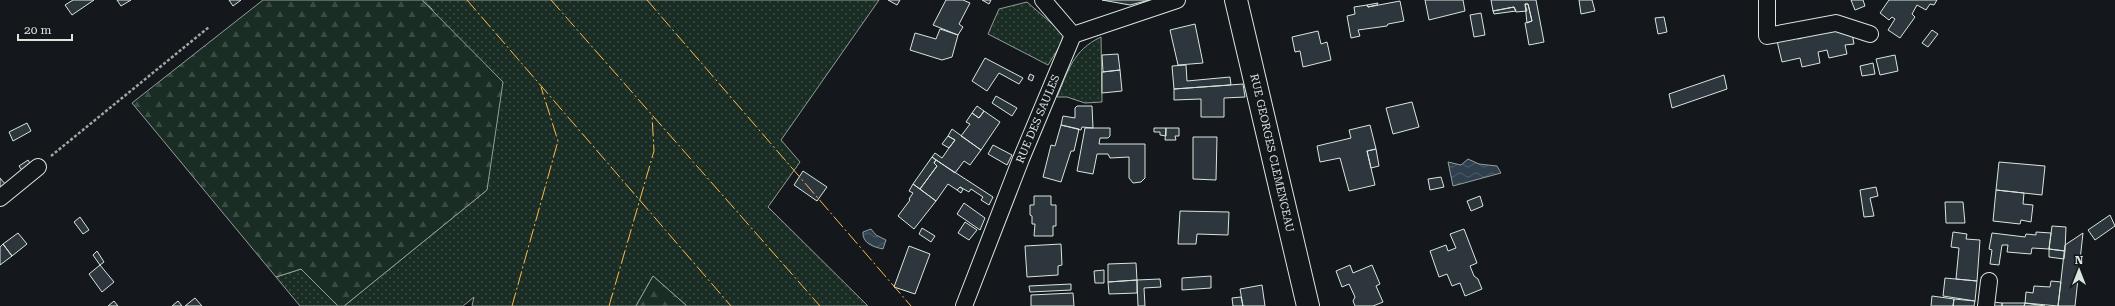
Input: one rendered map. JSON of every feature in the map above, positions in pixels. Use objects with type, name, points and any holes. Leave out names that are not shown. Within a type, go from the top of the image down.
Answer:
[{"type":"street","points":[[1043,0],[1073,35],[1177,0]]},
{"type":"street","name":"RUE GEORGES CLEMENCEAU","points":[[1236,0],[1308,306]]},
{"type":"street","points":[[1766,0],[1767,36],[1836,23],[1870,34]]},
{"type":"street","name":"RUE DES SAULES","points":[[964,306],[1021,159],[1073,35]]},
{"type":"street","points":[[0,198],[38,167]]},
{"type":"street","points":[[1986,306],[1989,280]]},
{"type":"path","points":[[38,167],[209,27]]},
{"type":"green space","points":[[263,0],[422,0],[503,82],[487,190],[344,306],[338,306],[301,269],[276,277],[132,103]]},
{"type":"green space","points":[[422,0],[879,0],[781,140],[800,162],[768,207],[868,306],[687,306],[653,276],[636,306],[472,306],[474,297],[463,306],[344,306],[487,190],[432,9]]},
{"type":"green space","points":[[1027,2],[1066,36],[1048,65],[988,34],[999,9]]},
{"type":"green space","points":[[1101,37],[1102,102],[1085,103],[1067,97],[1057,97],[1068,70],[1078,55],[1084,48]]},
{"type":"green space","points":[[301,269],[338,306],[300,306],[276,277]]},
{"type":"green space","points":[[653,276],[687,306],[636,306]]},
{"type":"water","points":[[1468,159],[1479,164],[1497,166],[1501,173],[1453,186],[1448,162],[1461,165]]},
{"type":"water","points":[[871,229],[876,235],[886,240],[883,249],[872,246],[864,239],[863,232]]},
{"type":"building","points":[[73,0],[94,0],[72,15],[65,5]]},
{"type":"building","points":[[117,0],[131,0],[121,6]]},
{"type":"building","points":[[229,0],[241,0],[233,6]]},
{"type":"building","points":[[888,0],[900,0],[897,5]]},
{"type":"building","points":[[946,0],[963,0],[970,3],[959,24],[963,27],[958,35],[933,25]]},
{"type":"building","points":[[982,0],[991,0],[989,4]]},
{"type":"building","points":[[1102,0],[1150,0],[1130,5]]},
{"type":"building","points":[[1425,0],[1463,0],[1465,11],[1429,20]]},
{"type":"building","points":[[1491,0],[1536,0],[1544,42],[1529,45],[1525,23],[1532,21],[1528,4],[1525,4],[1527,11],[1516,12],[1514,7],[1493,11]]},
{"type":"building","points":[[1579,0],[1592,0],[1595,11],[1581,14]]},
{"type":"building","points":[[1851,0],[1863,0],[1865,6],[1855,10]]},
{"type":"building","points":[[1889,0],[1937,0],[1934,5],[1930,4],[1926,10],[1917,5],[1912,14],[1915,17],[1900,38],[1888,30],[1895,19],[1892,17],[1889,20],[1880,13]]},
{"type":"building","points":[[1400,1],[1404,21],[1388,24],[1387,26],[1358,30],[1360,36],[1351,38],[1347,16],[1355,14],[1354,7],[1367,5],[1368,7]]},
{"type":"building","points":[[1378,3],[1377,5],[1368,7],[1367,5]]},
{"type":"building","points":[[1525,4],[1528,4],[1532,21],[1527,23]]},
{"type":"building","points":[[1514,7],[1516,11],[1494,14],[1493,11]]},
{"type":"building","points":[[1481,13],[1485,35],[1474,37],[1470,15]]},
{"type":"building","points":[[1664,17],[1667,32],[1658,34],[1655,18]]},
{"type":"building","points":[[1195,24],[1203,63],[1178,65],[1170,30]]},
{"type":"building","points":[[940,29],[958,35],[952,57],[942,60],[910,50],[915,33],[936,39]]},
{"type":"building","points":[[1836,29],[1852,33],[1854,44],[1845,45],[1847,54],[1829,58],[1827,50],[1818,52],[1820,63],[1802,67],[1800,58],[1782,62],[1777,41],[1797,36],[1798,39],[1802,38],[1801,36]]},
{"type":"building","points":[[1932,30],[1938,34],[1928,47],[1922,43]]},
{"type":"building","points":[[1318,31],[1321,44],[1327,42],[1331,60],[1303,67],[1300,51],[1295,52],[1292,37]]},
{"type":"building","points":[[1118,54],[1120,70],[1103,72],[1102,55]]},
{"type":"building","points":[[1895,55],[1898,71],[1880,75],[1876,59]]},
{"type":"building","points":[[985,58],[1023,78],[1019,84],[999,73],[987,91],[972,81]]},
{"type":"building","points":[[1873,63],[1875,74],[1862,76],[1860,66]]},
{"type":"building","points":[[1186,65],[1187,81],[1230,77],[1231,85],[1174,89],[1172,66]]},
{"type":"building","points":[[1120,70],[1122,91],[1102,93],[1102,72]]},
{"type":"building","points":[[1030,74],[1034,76],[1032,81],[1028,79]]},
{"type":"building","points":[[1724,75],[1727,89],[1672,108],[1669,94]]},
{"type":"building","points":[[1243,84],[1245,97],[1224,98],[1224,117],[1201,117],[1201,99],[1174,100],[1174,89]]},
{"type":"building","points":[[996,96],[1017,108],[1012,116],[992,103]]},
{"type":"building","points":[[1412,102],[1419,127],[1393,134],[1386,108]]},
{"type":"building","points":[[977,106],[984,111],[979,118],[972,113]]},
{"type":"building","points":[[1077,106],[1092,106],[1093,128],[1082,127],[1081,130],[1061,125],[1063,116],[1075,118],[1075,108]]},
{"type":"building","points":[[984,111],[1000,122],[981,150],[961,136],[970,124],[966,122],[972,113],[979,118]]},
{"type":"building","points":[[27,123],[31,131],[13,141],[9,132]]},
{"type":"building","points":[[1061,125],[1079,129],[1074,151],[1071,151],[1061,182],[1043,177],[1051,145],[1055,146]]},
{"type":"building","points":[[1370,125],[1376,149],[1367,151],[1375,185],[1349,191],[1340,158],[1320,162],[1317,146],[1351,138],[1349,130]]},
{"type":"building","points":[[1085,128],[1110,128],[1110,136],[1108,138],[1100,138],[1099,144],[1145,144],[1145,178],[1141,182],[1133,183],[1129,178],[1129,157],[1110,158],[1108,154],[1097,154],[1093,174],[1077,171]]},
{"type":"building","points":[[1154,128],[1166,128],[1166,136],[1160,135],[1160,132],[1154,132]]},
{"type":"building","points":[[1166,128],[1179,128],[1179,136],[1175,136],[1176,140],[1165,140]]},
{"type":"building","points":[[952,129],[981,150],[970,165],[964,161],[955,173],[932,157],[935,153],[942,158],[955,140],[948,136]]},
{"type":"building","points":[[948,136],[955,140],[949,148],[942,144]]},
{"type":"building","points":[[1193,137],[1217,137],[1216,180],[1193,179]]},
{"type":"building","points":[[993,145],[1012,155],[1007,165],[988,154]]},
{"type":"building","points":[[1376,149],[1379,166],[1371,168],[1367,151]]},
{"type":"building","points":[[932,157],[936,160],[934,163],[937,166],[920,189],[913,184]]},
{"type":"building","points":[[28,160],[31,165],[23,172],[19,166]]},
{"type":"building","points":[[936,160],[993,197],[989,205],[981,200],[983,197],[971,189],[969,192],[960,187],[957,190],[948,184],[936,201],[920,189],[937,166],[934,163]]},
{"type":"building","points":[[1999,162],[2045,166],[2042,195],[1996,190]]},
{"type":"building","points":[[803,171],[827,187],[817,201],[794,185]]},
{"type":"building","points":[[1441,177],[1444,187],[1430,190],[1428,179]]},
{"type":"building","points":[[0,178],[6,185],[0,190]]},
{"type":"building","points":[[913,184],[936,201],[914,229],[898,216],[910,200],[909,199],[913,193],[909,191]]},
{"type":"building","points":[[960,187],[963,189],[961,193],[957,190]]},
{"type":"building","points":[[1876,187],[1878,196],[1870,198],[1874,216],[1864,217],[1860,190]]},
{"type":"building","points":[[1996,190],[2024,193],[2023,204],[2033,205],[2031,222],[2021,220],[2020,224],[1993,221]]},
{"type":"building","points":[[1034,196],[1051,196],[1051,205],[1056,205],[1056,226],[1053,226],[1053,236],[1034,236],[1035,224],[1032,224],[1030,205],[1034,205]]},
{"type":"building","points":[[1480,196],[1483,206],[1471,211],[1467,201]]},
{"type":"building","points":[[1945,202],[1963,202],[1965,223],[1946,223]]},
{"type":"building","points":[[964,203],[985,218],[980,230],[957,214]]},
{"type":"building","points":[[1180,211],[1229,212],[1228,235],[1197,234],[1196,244],[1178,244]]},
{"type":"building","points":[[2110,215],[2115,226],[2095,240],[2088,230]]},
{"type":"building","points":[[80,217],[89,230],[83,234],[74,222]]},
{"type":"building","points":[[965,222],[977,230],[969,240],[958,233]]},
{"type":"building","points":[[2052,226],[2066,227],[2065,251],[2049,249]]},
{"type":"building","points":[[922,228],[935,236],[931,242],[919,234]]},
{"type":"building","points":[[1464,229],[1477,263],[1470,266],[1482,289],[1465,296],[1460,283],[1452,286],[1447,274],[1439,277],[1430,251],[1446,245],[1448,251],[1456,248],[1450,234]]},
{"type":"building","points":[[1953,232],[1967,234],[1966,239],[1980,240],[1977,281],[1956,279],[1959,248],[1951,247]]},
{"type":"building","points":[[2036,232],[2051,233],[2049,249],[2032,248],[2031,254],[2007,252],[2008,245],[2002,245],[1999,265],[1990,264],[1992,250],[1989,249],[1992,233],[2025,237],[2026,234],[2036,235]]},
{"type":"building","points":[[18,233],[27,244],[12,256],[3,244]]},
{"type":"building","points":[[2083,233],[2075,306],[2058,306],[2065,245]]},
{"type":"building","points":[[3,244],[12,256],[0,265],[0,247]]},
{"type":"building","points":[[1061,244],[1062,265],[1058,266],[1058,275],[1027,277],[1025,246]]},
{"type":"building","points":[[909,246],[930,254],[915,294],[894,287]]},
{"type":"building","points":[[2049,249],[2065,251],[2064,259],[2049,257]]},
{"type":"building","points":[[97,251],[104,262],[100,265],[93,255]]},
{"type":"building","points":[[1136,263],[1137,280],[1108,282],[1108,264]]},
{"type":"building","points":[[100,265],[114,282],[102,292],[89,274]]},
{"type":"building","points":[[1350,265],[1353,273],[1372,265],[1380,284],[1376,286],[1383,302],[1373,306],[1355,306],[1353,301],[1355,297],[1349,284],[1342,287],[1336,271]]},
{"type":"building","points":[[1104,270],[1104,283],[1095,283],[1094,271]]},
{"type":"building","points":[[1211,276],[1211,288],[1182,290],[1182,278]]},
{"type":"building","points":[[1945,278],[1977,281],[1975,301],[1943,296]]},
{"type":"building","points":[[1160,279],[1161,287],[1144,288],[1145,306],[1138,306],[1137,280]]},
{"type":"building","points":[[1137,280],[1137,293],[1109,294],[1108,282]]},
{"type":"building","points":[[2051,281],[2061,282],[2058,306],[2025,303],[2026,292],[2033,293],[2034,286],[2050,287]]},
{"type":"building","points":[[1071,284],[1071,290],[1030,292],[1029,286]]},
{"type":"building","points":[[1262,285],[1265,306],[1243,306],[1240,289]]},
{"type":"building","points":[[1073,293],[1074,306],[1031,306],[1031,295]]},
{"type":"building","points":[[1932,296],[1954,299],[1953,306],[1931,306]]},
{"type":"building","points":[[1241,297],[1243,306],[1233,306],[1232,298]]},
{"type":"building","points":[[195,298],[202,306],[185,306]]},
{"type":"building","points":[[1954,299],[1975,301],[1974,306],[1953,306]]},
{"type":"building","points":[[114,301],[118,306],[108,306]]},
{"type":"building","points":[[178,301],[182,306],[172,306]]},
{"type":"building","points":[[1993,302],[2002,303],[2002,306],[1993,306]]},
{"type":"building","points":[[2002,303],[2025,303],[2024,306],[2002,306]]},
{"type":"building","points":[[2025,303],[2045,306],[2024,306]]},
{"type":"power","points":[[467,0],[731,306]]},
{"type":"power","points":[[551,0],[820,306]]},
{"type":"power","points":[[647,0],[911,306]]},
{"type":"power","points":[[512,306],[558,141],[541,87]]},
{"type":"power","points":[[609,306],[654,151],[652,115]]}]
